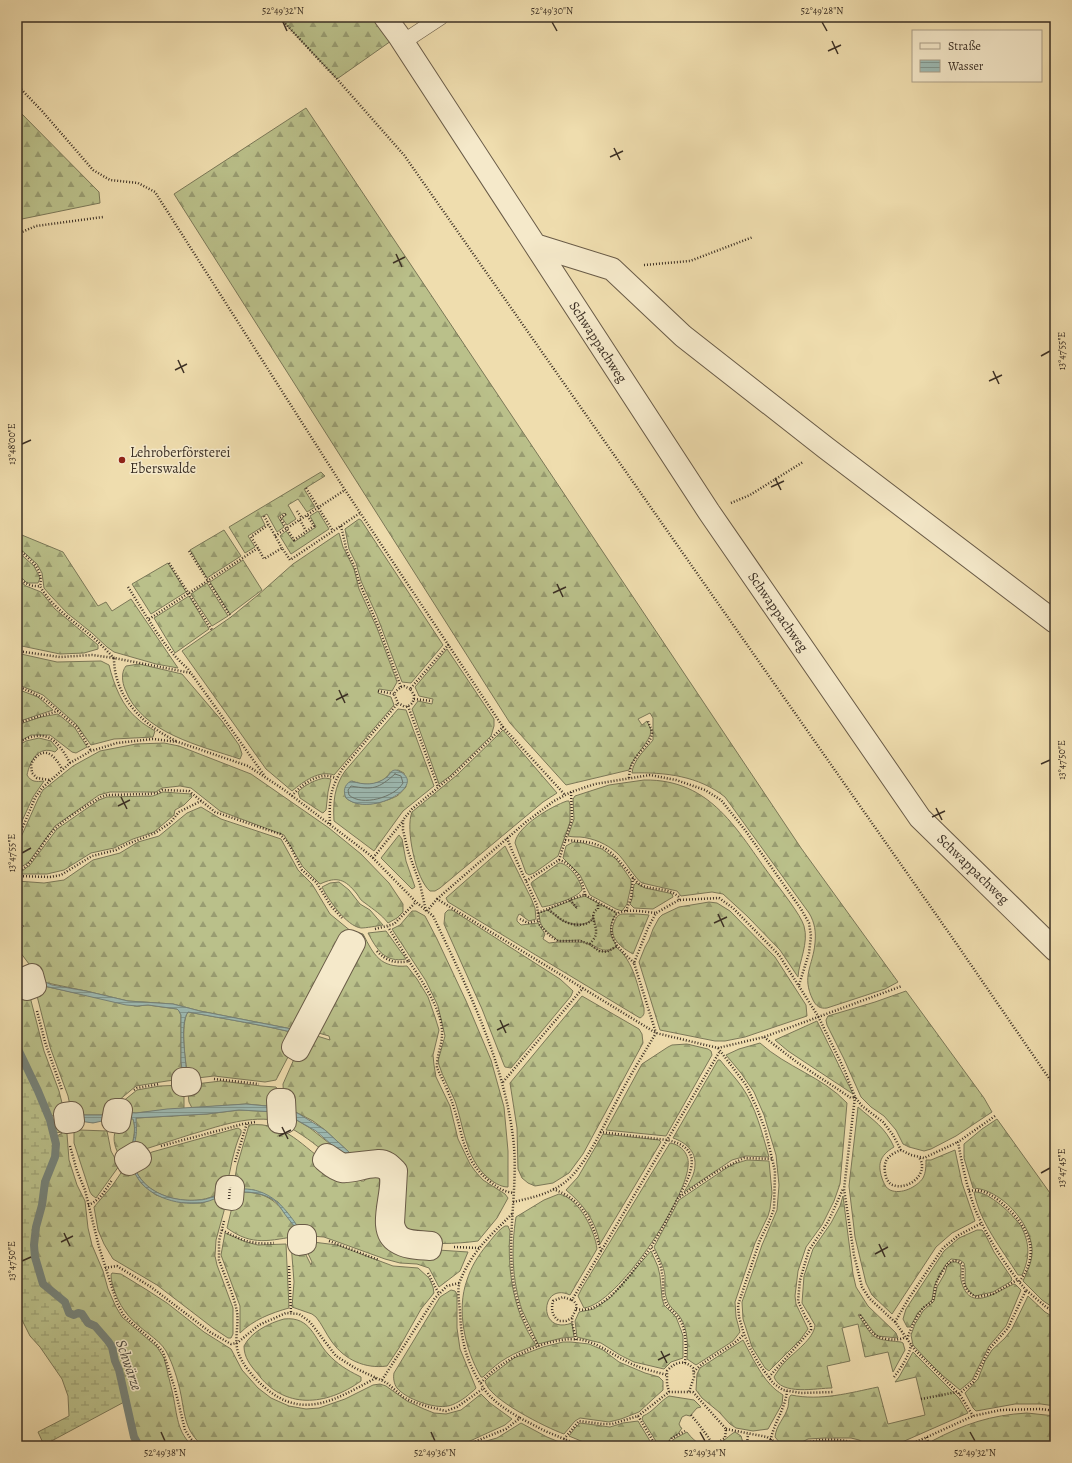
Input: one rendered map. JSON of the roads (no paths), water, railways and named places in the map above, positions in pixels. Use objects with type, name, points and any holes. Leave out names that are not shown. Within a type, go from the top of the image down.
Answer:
[{"type":"street","name":"Schwappachweg","points":[[385,17],[403,42],[709,512],[920,818],[1055,950]]},
{"type":"street","points":[[535,245],[612,269],[683,336],[826,448],[1055,622]]},
{"type":"street","points":[[327,1155],[342,1165],[375,1161],[390,1164],[396,1172],[393,1223],[394,1229],[398,1237],[406,1240],[431,1243],[430,1249],[401,1245],[394,1241],[390,1235],[386,1222],[390,1187],[389,1171],[384,1168],[377,1167],[342,1171],[331,1166],[324,1160],[327,1155]]},
{"type":"lane","points":[[403,42],[441,17]]},
{"type":"water","points":[[396,770],[405,776],[407,783],[403,790],[394,797],[382,802],[369,804],[357,803],[346,798],[345,788],[351,781],[365,784],[374,783],[383,780],[392,771]]},
{"type":"water","points":[[45,982],[52,985],[128,1001],[173,1004],[200,1011],[302,1031],[300,1034],[188,1012],[184,1023],[186,1067],[183,1079],[181,1061],[181,1015],[177,1009],[148,1005],[126,1005],[40,985]]},
{"type":"water","points":[[246,1104],[287,1108],[325,1130],[350,1153],[356,1164],[350,1164],[339,1151],[316,1131],[288,1115],[277,1112],[239,1110],[207,1114],[136,1118],[136,1134],[132,1165],[131,1154],[135,1127],[133,1119],[120,1117],[93,1123],[73,1120],[72,1115],[102,1115],[120,1112],[136,1113],[167,1109]]},
{"type":"water","points":[[132,1165],[141,1179],[154,1191],[171,1198],[181,1200],[202,1200],[225,1192],[243,1189],[267,1195],[281,1205],[290,1216],[300,1231],[304,1243],[302,1243],[296,1229],[277,1203],[267,1196],[248,1192],[236,1192],[196,1203],[177,1202],[149,1190],[137,1177]]},
{"type":"waterway","name":"Schwärze","points":[[17,1047],[50,1120],[56,1144],[55,1157],[45,1182],[34,1245],[35,1257],[43,1284],[65,1302],[69,1313],[74,1315],[78,1313],[82,1314],[88,1323],[95,1326],[112,1347],[115,1361],[119,1370],[134,1437],[139,1446]]},
{"type":"place","name":"Lehroberförsterei Eberswalde","points":[[122,460]]}]
